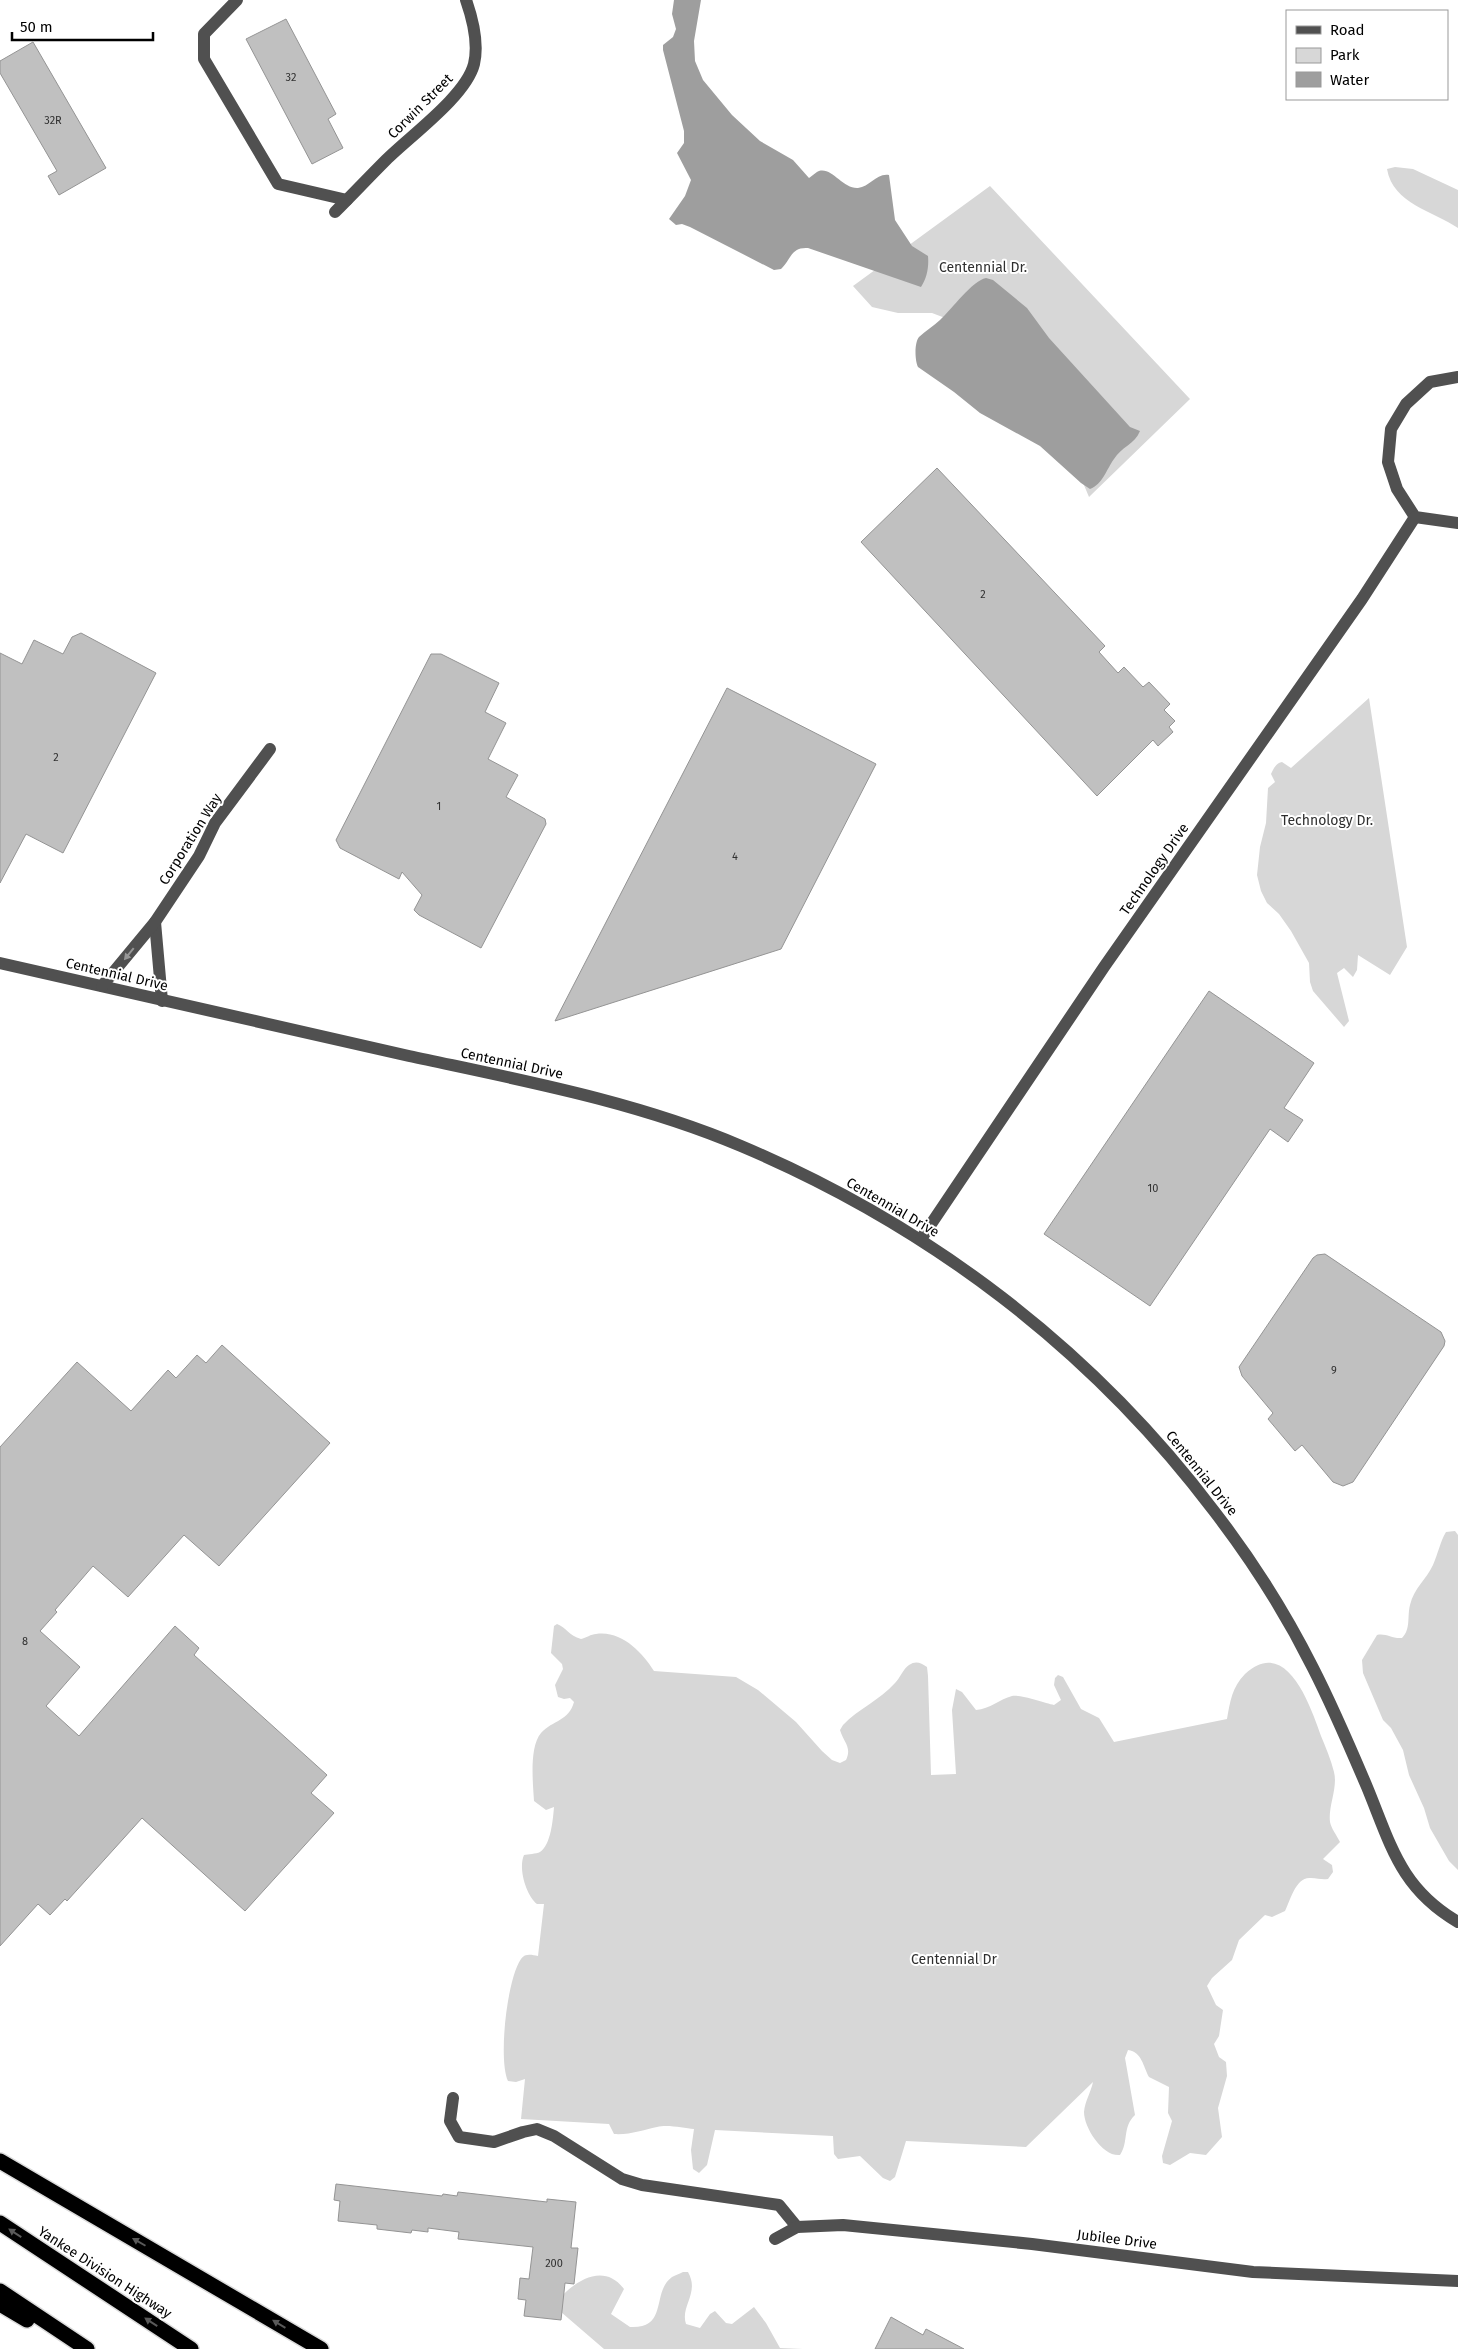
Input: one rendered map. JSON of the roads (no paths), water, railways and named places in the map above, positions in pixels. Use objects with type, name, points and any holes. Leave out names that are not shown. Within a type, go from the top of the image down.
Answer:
[{"type":"highway","points":[[0,2161],[321,2349]]},
{"type":"highway","name":"Yankee Division Highway","points":[[0,2223],[192,2349]]},
{"type":"highway","points":[[0,2291],[87,2349]]},
{"type":"highway","points":[[0,2304],[77,2349]]},
{"type":"street","points":[[237,0],[204,34],[204,59],[278,184],[347,200]]},
{"type":"street","name":"Corwin Street","points":[[335,212],[386,160],[457,93],[467,79],[474,64],[476,47],[474,24],[466,0]]},
{"type":"street","points":[[1458,377],[1430,382],[1406,404],[1391,429],[1388,462],[1397,489],[1415,517],[1458,523]]},
{"type":"street","name":"Technology Drive","points":[[920,1239],[1104,967],[1362,599],[1415,517]]},
{"type":"street","name":"Corporation Way","points":[[102,986],[155,922],[199,856],[215,823],[270,749]]},
{"type":"street","points":[[155,922],[162,1000]]},
{"type":"street","name":"Centennial Drive","points":[[0,963],[564,1090],[659,1117],[737,1144],[790,1168],[843,1195],[920,1239],[961,1266],[1011,1303],[1067,1349],[1127,1408],[1215,1511],[1268,1591],[1313,1668],[1359,1770],[1396,1861],[1415,1888],[1434,1906],[1458,1922]]},
{"type":"street","points":[[453,2098],[450,2121],[459,2137],[494,2142],[538,2129],[554,2136],[622,2179],[642,2185],[779,2205],[797,2227]]},
{"type":"street","name":"Jubilee Drive","points":[[775,2239],[797,2227],[843,2225],[887,2228],[1253,2272],[1458,2281]]},
{"type":"water","points":[[674,0],[701,0],[694,41],[695,61],[703,80],[732,115],[760,141],[793,160],[809,178],[818,172],[824,171],[847,185],[858,188],[880,176],[889,175],[895,220],[912,246],[928,256],[927,272],[921,287],[808,248],[798,249],[781,269],[774,270],[690,227],[682,224],[676,225],[669,219],[685,196],[691,180],[677,153],[684,143],[684,131],[663,50],[663,45],[673,37],[676,29],[672,14]]},
{"type":"water","points":[[986,278],[993,280],[1027,308],[1049,338],[1130,427],[1140,431],[1135,439],[1120,451],[1101,480],[1094,487],[1090,489],[1081,483],[1040,446],[980,413],[918,367],[916,343],[919,337],[940,320],[975,284]]},
{"type":"park label","name":"Centennial Dr.","points":[[983,267]]},
{"type":"park label","name":"Technology Dr.","points":[[1327,820]]},
{"type":"park label","name":"Centennial Dr","points":[[954,1959]]}]
